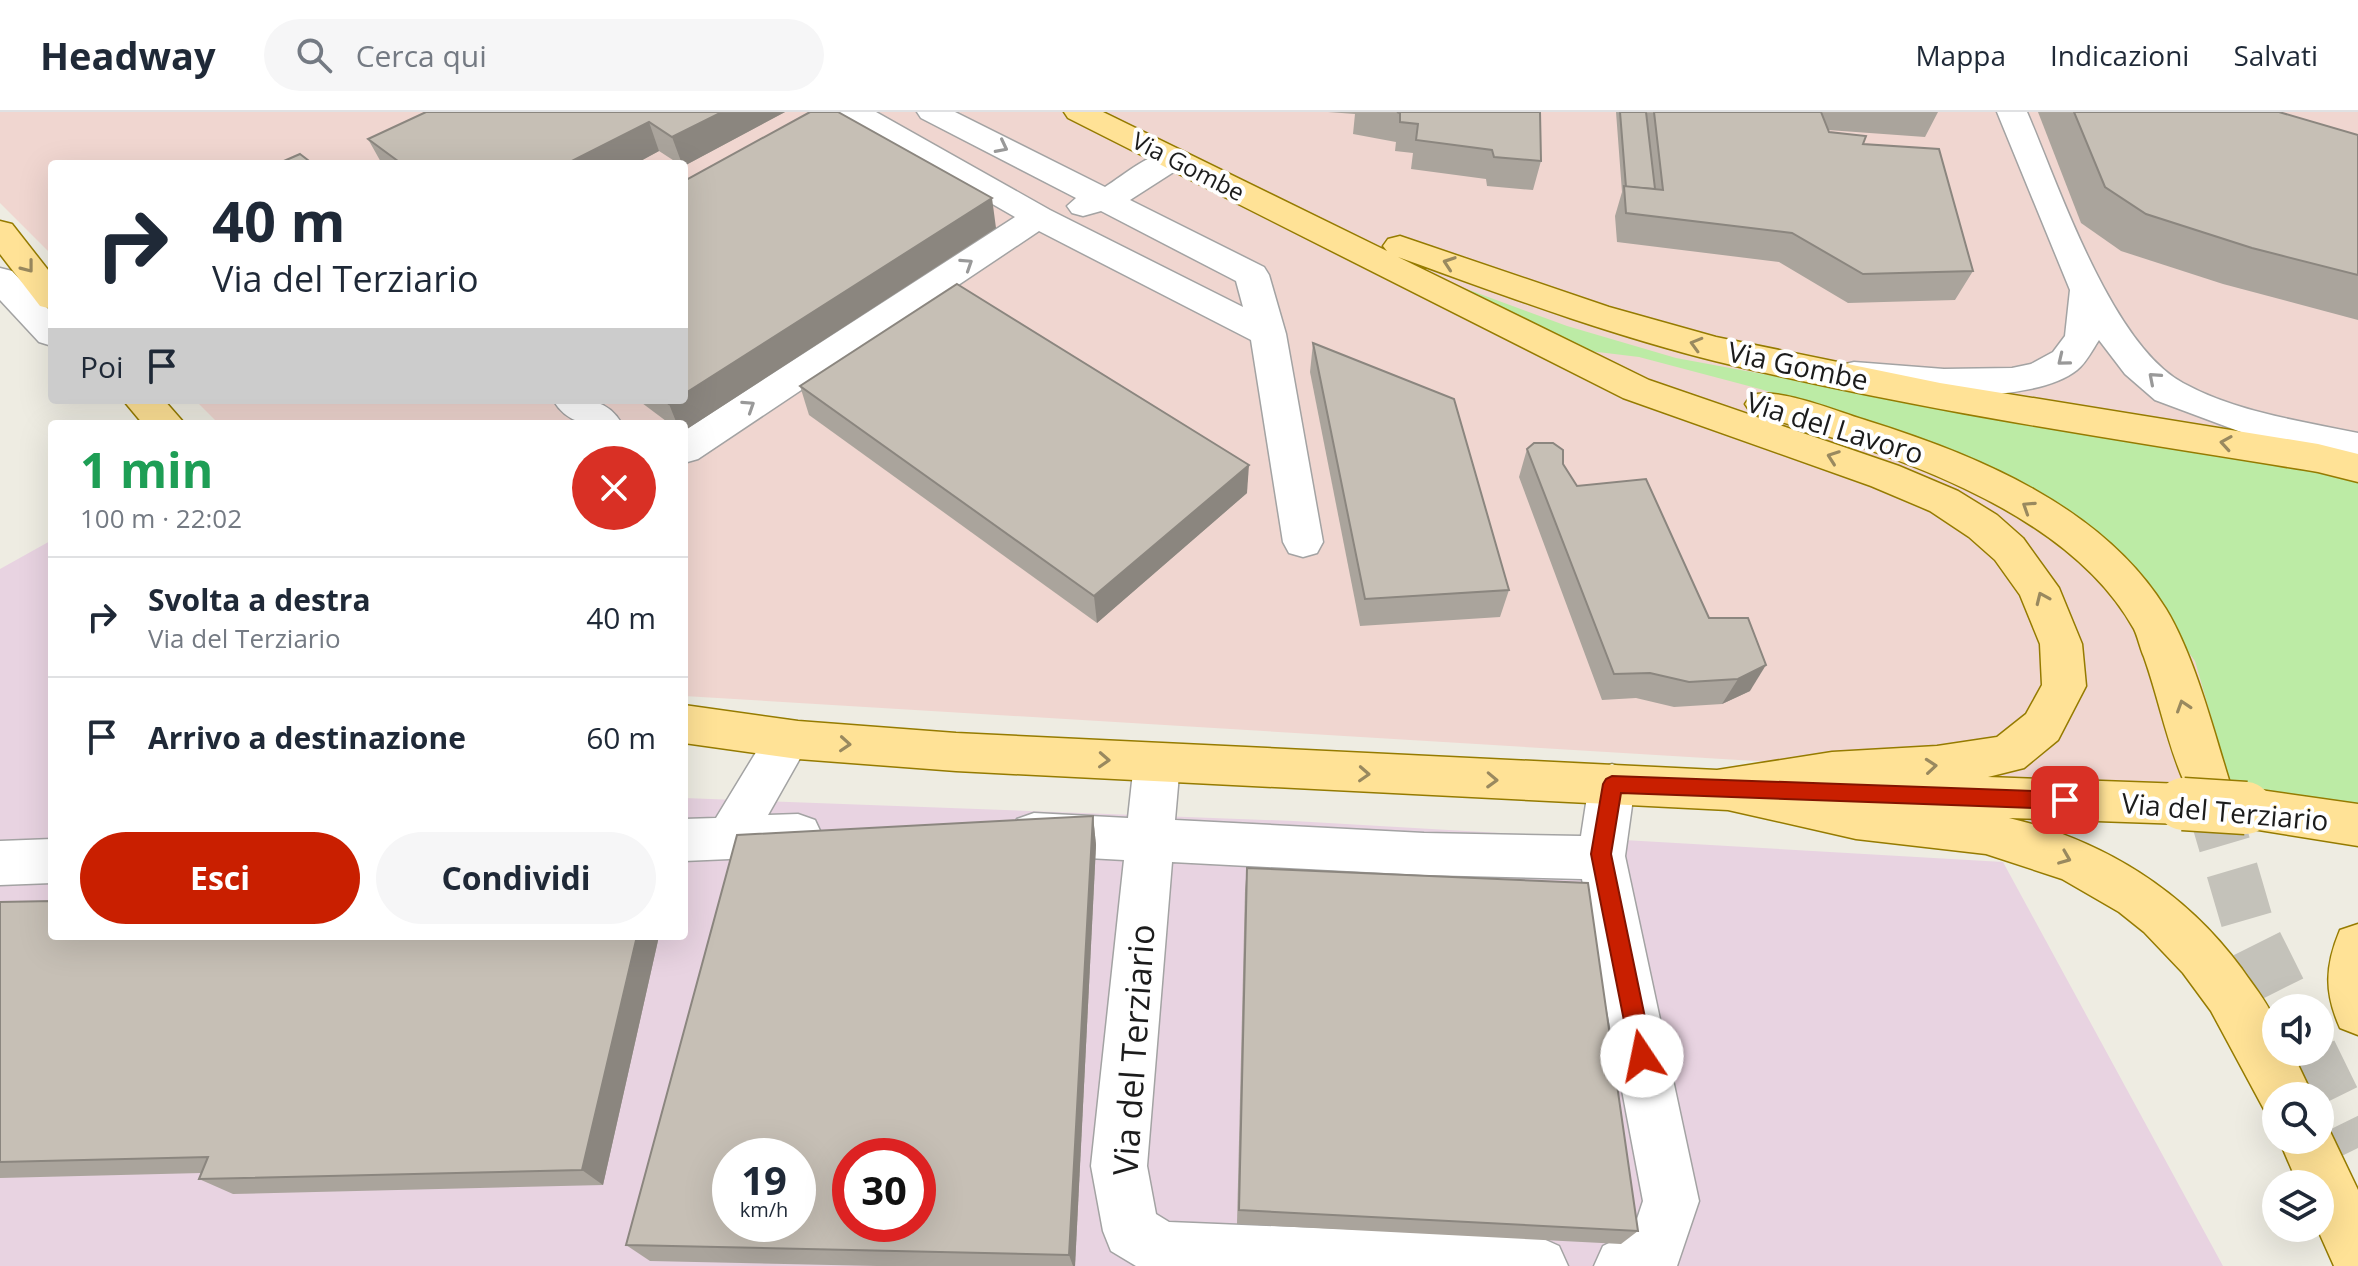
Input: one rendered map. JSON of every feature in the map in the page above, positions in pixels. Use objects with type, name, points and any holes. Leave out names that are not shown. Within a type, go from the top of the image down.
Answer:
[{"type":"main road","name":"Via Gombe","points":[[1079,112],[1541,342]]},
{"type":"main road","name":"Via Gombe","points":[[1254,200],[1362,232],[1587,313],[1714,349],[1817,372],[2318,458],[2358,468]]},
{"type":"main road","points":[[0,231],[48,293]]},
{"type":"main road","points":[[1541,342],[1636,389],[1885,476],[1944,501],[1983,526],[2009,549],[2038,588],[2061,644],[2064,686],[2042,727],[2008,754],[1937,766],[1832,772],[1715,790]]},
{"type":"main road","name":"Via del Lavoro","points":[[1541,342],[1862,431],[1930,457],[2014,498],[2076,538],[2120,581],[2150,620],[2175,682],[2194,792]]},
{"type":"main road","points":[[146,404],[162,420]]},
{"type":"main road","name":"Via del Terziario","points":[[688,725],[788,739],[956,752],[1715,790],[2194,792],[2246,808],[2358,825]]},
{"type":"main road","points":[[1715,790],[1892,823],[1956,828],[2038,847],[2098,872],[2136,897],[2184,936],[2249,1023],[2279,1082]]},
{"type":"main road","points":[[2358,947],[2351,964],[2353,997],[2358,1010]]},
{"type":"main road","points":[[2312,1154],[2358,1253]]},
{"type":"street","points":[[932,112],[1252,275],[1268,334],[1303,542]]},
{"type":"street","points":[[2012,112],[2087,290],[2109,328],[2138,365],[2168,391],[2262,426],[2358,447]]},
{"type":"street","points":[[840,115],[1268,334]]},
{"type":"street","points":[[688,446],[1038,217],[1107,200],[1172,159]]},
{"type":"street","points":[[0,279],[48,330]]},
{"type":"street","points":[[1817,372],[1955,382],[2017,382],[2050,370],[2072,355],[2083,337],[2087,290]]},
{"type":"street","points":[[577,404],[598,420]]},
{"type":"street","points":[[706,839],[788,739]]},
{"type":"street","name":"Via del Terziario","points":[[1157,763],[1119,1166],[1131,1231],[1163,1250],[1539,1266]]},
{"type":"street","points":[[985,832],[1424,854],[1601,858],[1612,784]]},
{"type":"street","points":[[706,839],[834,834]]},
{"type":"street","points":[[1601,854],[1671,1201],[1655,1250],[1623,1266]]},
{"type":"street","points":[[0,863],[48,861]]},
{"type":"shaded area","points":[[0,112],[2358,112],[2358,816],[1988,775],[688,696],[688,420],[215,420],[199,404],[688,404],[688,160],[48,160],[48,251],[0,203]]},
{"type":"shaded area","points":[[48,542],[48,940],[688,940],[688,798],[1294,821],[2003,862],[2223,1266],[0,1266],[0,569]]},
{"type":"green space","points":[[1434,277],[1567,326],[1676,358],[2034,424],[2156,440],[2358,479],[2358,806],[2312,801],[2230,782],[2195,661],[2119,558],[2001,473],[1886,427],[1760,389],[1639,357],[1573,349]]},
{"type":"building","points":[[426,112],[722,112],[672,137],[649,122],[574,160],[397,160],[368,139]]},
{"type":"building","points":[[810,112],[838,112],[992,198],[688,391],[688,179]]},
{"type":"building","points":[[1397,112],[1540,112],[1541,161],[1494,157],[1492,150],[1416,140],[1418,124],[1400,122],[1400,113]]},
{"type":"building","points":[[1620,112],[1646,112],[1655,189],[1626,187]]},
{"type":"building","points":[[1654,112],[1821,112],[1829,132],[1866,136],[1863,144],[1939,149],[1973,271],[1863,274],[1792,233],[1626,213],[1624,186],[1663,190]]},
{"type":"building","points":[[2074,112],[2279,112],[2358,135],[2358,275],[2252,248],[2146,214],[2105,187]]},
{"type":"building","points":[[300,154],[308,160],[286,160]]},
{"type":"building","points":[[957,284],[1249,465],[1094,596],[800,386]]},
{"type":"building","points":[[1313,343],[1454,399],[1509,590],[1365,599]]},
{"type":"building","points":[[1534,443],[1553,443],[1563,450],[1563,464],[1577,486],[1646,479],[1709,618],[1748,618],[1766,665],[1738,679],[1689,682],[1650,673],[1614,674],[1527,449]]},
{"type":"building","points":[[1093,816],[1069,1255],[626,1245],[737,835]]},
{"type":"building","points":[[1247,868],[1588,883],[1638,1231],[1239,1210]]},
{"type":"building","points":[[48,901],[48,940],[636,940],[582,1170],[199,1179],[208,1157],[0,1162],[0,902]]},
{"type":"tunnel","points":[[2206,780],[2211,797]]},
{"type":"tunnel","points":[[2210,795],[2249,928],[2282,994]]},
{"type":"tunnel","points":[[2318,1066],[2358,1148]]},
{"type":"route","points":[[1642,1056],[1601,854],[1612,784],[2065,800]]}]
